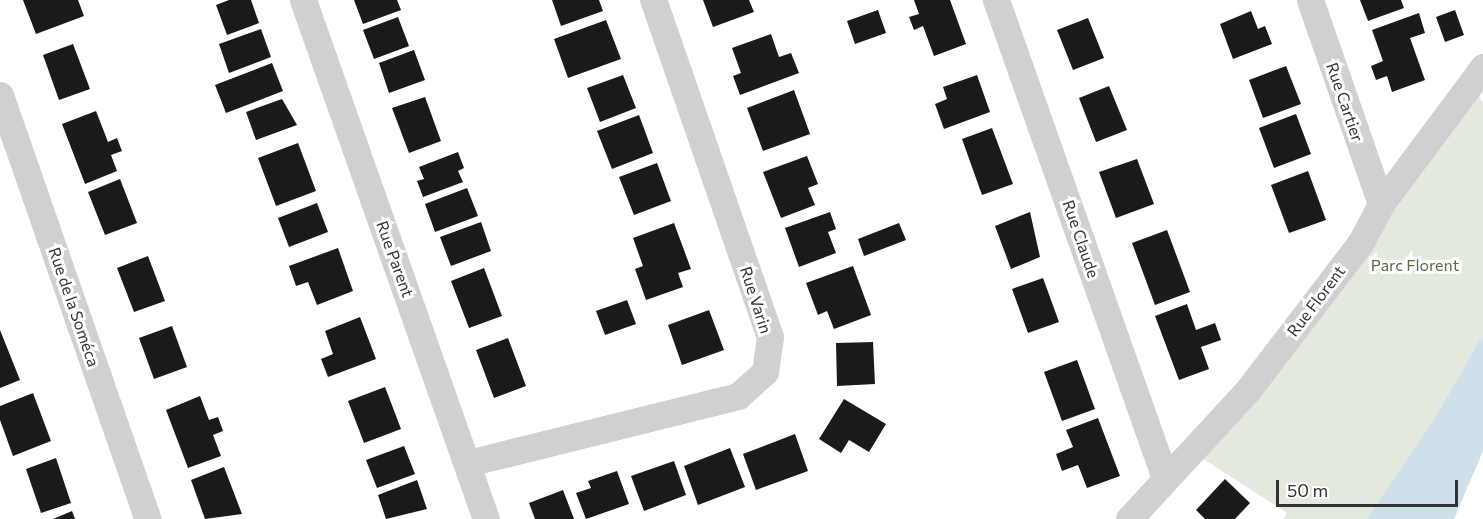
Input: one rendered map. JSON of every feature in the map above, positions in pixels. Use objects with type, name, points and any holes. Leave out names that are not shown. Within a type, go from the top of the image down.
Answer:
[{"type":"street","name":"Rue Parent","points":[[303,0],[486,519]]},
{"type":"street","name":"Rue Varin","points":[[468,464],[738,396],[765,372],[770,337],[652,0]]},
{"type":"street","name":"Rue Claude","points":[[996,0],[1165,478]]},
{"type":"street","name":"Rue Cartier","points":[[1310,0],[1381,204]]},
{"type":"street","name":"Rue Florent","points":[[1129,519],[1248,390],[1361,242],[1381,204],[1483,68]]},
{"type":"street","name":"Rue de la Soméca","points":[[0,95],[148,519]]},
{"type":"green space","name":"Parc Florent","points":[[1470,85],[1483,102],[1483,334],[1433,421],[1366,519],[1283,519],[1287,513],[1194,453]]},
{"type":"water","points":[[1483,334],[1483,451],[1454,519],[1366,519],[1433,421]]},
{"type":"building","points":[[23,0],[78,0],[84,16],[36,34]]},
{"type":"building","points":[[229,0],[251,0],[259,23],[227,35],[216,5]]},
{"type":"building","points":[[354,0],[397,0],[401,10],[363,24]]},
{"type":"building","points":[[552,0],[599,0],[603,11],[561,26]]},
{"type":"building","points":[[703,0],[749,0],[754,12],[713,27]]},
{"type":"building","points":[[914,0],[950,0],[966,44],[934,56],[923,26],[914,30],[909,17],[919,14]]},
{"type":"building","points":[[1360,0],[1401,0],[1404,8],[1368,21]]},
{"type":"building","points":[[878,10],[886,33],[855,44],[847,21]]},
{"type":"building","points":[[1455,10],[1464,35],[1445,42],[1436,17]]},
{"type":"building","points":[[1251,11],[1258,29],[1265,26],[1272,44],[1233,59],[1220,24]]},
{"type":"building","points":[[1419,13],[1425,33],[1410,38],[1425,80],[1392,92],[1387,76],[1376,80],[1371,66],[1383,61],[1372,30]]},
{"type":"building","points":[[398,17],[409,46],[374,59],[363,30]]},
{"type":"building","points":[[1088,18],[1104,58],[1073,70],[1057,30]]},
{"type":"building","points":[[606,20],[621,59],[568,78],[554,39]]},
{"type":"building","points":[[261,29],[271,57],[229,73],[219,44]]},
{"type":"building","points":[[771,34],[779,57],[791,53],[799,73],[740,95],[733,76],[741,73],[732,48]]},
{"type":"building","points":[[73,44],[90,89],[59,100],[43,55]]},
{"type":"building","points":[[414,50],[425,80],[389,93],[379,63]]},
{"type":"building","points":[[272,63],[283,91],[226,113],[215,85]]},
{"type":"building","points":[[1286,66],[1301,104],[1263,118],[1249,80]]},
{"type":"building","points":[[623,75],[636,108],[600,122],[587,88]]},
{"type":"building","points":[[977,75],[990,112],[944,129],[935,104],[947,99],[943,87]]},
{"type":"building","points":[[1109,86],[1127,130],[1096,142],[1079,98]]},
{"type":"building","points":[[794,90],[810,134],[763,151],[747,108]]},
{"type":"building","points":[[425,97],[441,141],[409,153],[392,108]]},
{"type":"building","points":[[282,99],[297,125],[256,140],[246,112]]},
{"type":"building","points":[[96,111],[108,142],[117,138],[122,151],[111,155],[117,171],[85,184],[62,124]]},
{"type":"building","points":[[1296,114],[1311,154],[1274,168],[1259,128]]},
{"type":"building","points":[[639,115],[653,153],[612,169],[597,131]]},
{"type":"building","points":[[992,128],[1013,184],[982,195],[962,139]]},
{"type":"building","points":[[298,143],[316,191],[276,206],[258,158]]},
{"type":"building","points":[[458,152],[464,168],[458,171],[463,182],[423,197],[417,181],[424,179],[419,167]]},
{"type":"building","points":[[807,156],[818,184],[808,188],[815,205],[781,218],[763,172]]},
{"type":"building","points":[[1137,159],[1154,204],[1116,218],[1099,172]]},
{"type":"building","points":[[657,163],[671,201],[634,215],[619,177]]},
{"type":"building","points":[[1308,171],[1326,220],[1289,233],[1271,185]]},
{"type":"building","points":[[120,179],[137,223],[105,235],[88,192]]},
{"type":"building","points":[[467,188],[478,216],[435,232],[425,204]]},
{"type":"building","points":[[317,203],[328,232],[289,247],[278,218]]},
{"type":"building","points":[[830,212],[836,229],[828,232],[836,253],[799,267],[785,228]]},
{"type":"building","points":[[1030,212],[1040,257],[1011,269],[995,226]]},
{"type":"building","points":[[481,222],[491,251],[451,266],[440,237]]},
{"type":"building","points":[[674,223],[691,269],[678,273],[683,287],[646,300],[635,269],[643,266],[633,238]]},
{"type":"building","points":[[899,223],[906,240],[864,256],[858,239]]},
{"type":"building","points":[[1167,230],[1190,292],[1155,305],[1132,243]]},
{"type":"building","points":[[338,248],[353,291],[317,305],[308,282],[296,286],[289,266]]},
{"type":"building","points":[[148,256],[165,301],[134,312],[117,268]]},
{"type":"building","points":[[853,266],[871,315],[834,329],[827,311],[818,315],[806,283]]},
{"type":"building","points":[[484,268],[502,316],[469,328],[451,281]]},
{"type":"building","points":[[1043,278],[1059,322],[1028,333],[1012,289]]},
{"type":"building","points":[[627,300],[636,324],[605,335],[596,311]]},
{"type":"building","points":[[1187,304],[1196,330],[1215,323],[1221,340],[1201,347],[1209,369],[1179,380],[1155,316]]},
{"type":"building","points":[[709,310],[724,350],[682,365],[668,325]]},
{"type":"building","points":[[360,317],[376,359],[328,377],[321,359],[333,354],[325,331]]},
{"type":"building","points":[[172,326],[187,367],[154,379],[139,338]]},
{"type":"building","points":[[0,330],[20,380],[0,388]]},
{"type":"building","points":[[508,338],[526,386],[494,398],[476,350]]},
{"type":"building","points":[[873,342],[875,384],[837,386],[836,343]]},
{"type":"building","points":[[1077,360],[1095,409],[1062,421],[1044,372]]},
{"type":"building","points":[[385,387],[401,429],[364,443],[348,401]]},
{"type":"building","points":[[33,393],[51,441],[13,456],[0,420],[0,406]]},
{"type":"building","points":[[200,396],[209,420],[218,417],[223,431],[213,435],[221,456],[188,468],[166,410]]},
{"type":"building","points":[[844,399],[886,424],[869,452],[849,440],[841,453],[819,439]]},
{"type":"building","points":[[1098,418],[1120,476],[1087,488],[1078,465],[1062,471],[1056,454],[1073,447],[1066,430]]},
{"type":"building","points":[[795,434],[808,471],[756,490],[743,454]]},
{"type":"building","points":[[404,446],[415,474],[377,488],[366,460]]},
{"type":"building","points":[[730,448],[745,487],[698,505],[684,466]]},
{"type":"building","points":[[56,458],[71,503],[41,513],[26,469]]},
{"type":"building","points":[[674,461],[686,495],[644,511],[631,476]]},
{"type":"building","points":[[224,467],[242,514],[205,519],[191,480]]},
{"type":"building","points":[[617,471],[629,504],[586,519],[576,493],[591,488],[588,481]]},
{"type":"building","points":[[1225,479],[1250,503],[1235,519],[1205,519],[1196,510]]},
{"type":"building","points":[[417,480],[427,509],[386,519],[378,495]]},
{"type":"building","points":[[563,490],[574,519],[535,519],[529,503]]},
{"type":"building","points":[[72,511],[75,519],[53,519]]}]
